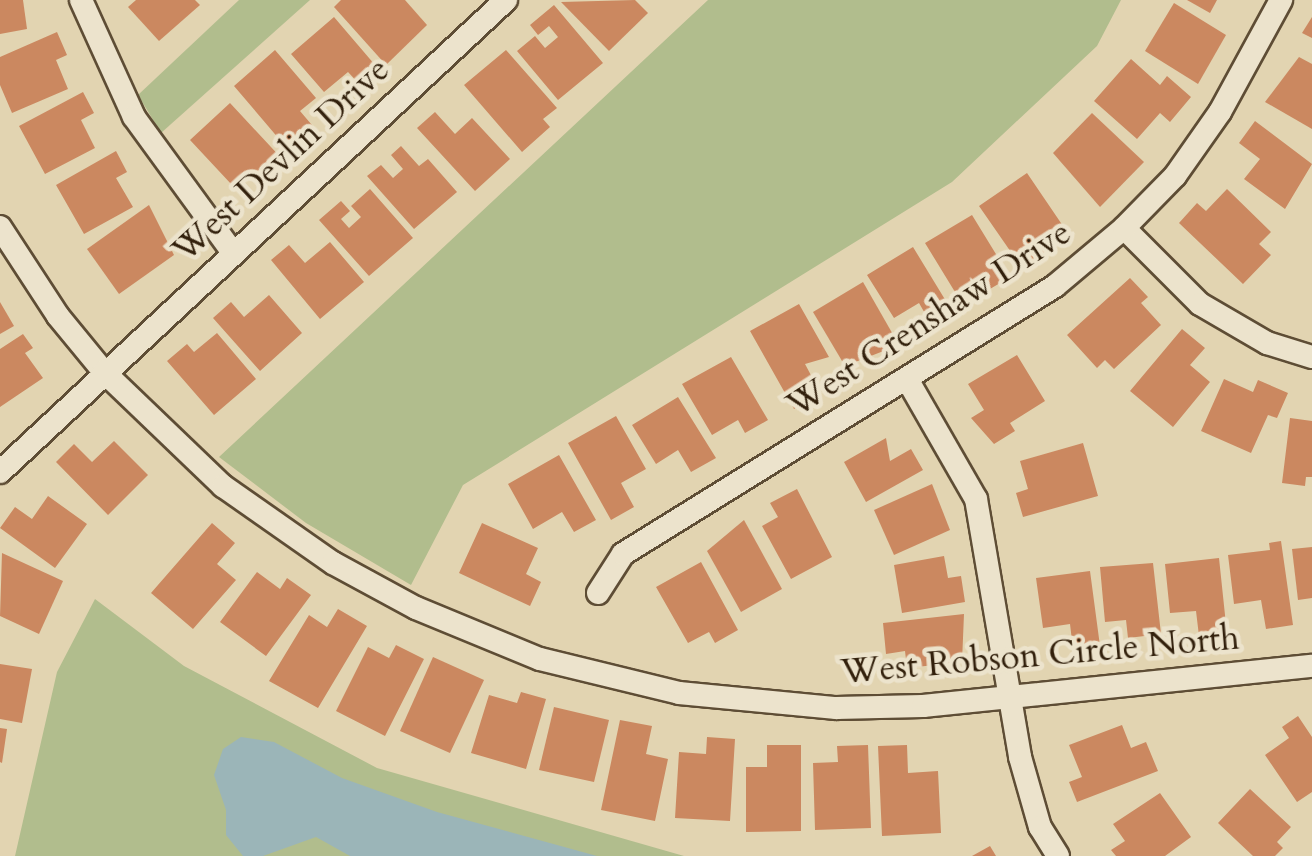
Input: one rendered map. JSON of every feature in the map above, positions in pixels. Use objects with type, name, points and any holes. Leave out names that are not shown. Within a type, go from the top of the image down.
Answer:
[{"type":"street","points":[[80,0],[134,117],[233,254]]},
{"type":"street","name":"West Devlin Drive","points":[[2,466],[506,0]]},
{"type":"street","name":"West Crenshaw Drive","points":[[598,593],[623,554],[1055,286],[1124,228],[1175,176],[1220,112],[1282,0]]},
{"type":"street","name":"West Robson Circle North","points":[[0,227],[58,316],[104,372],[177,446],[284,532],[416,608],[540,659],[646,688],[760,704],[877,708],[1312,666]]},
{"type":"street","points":[[1124,228],[1200,304],[1267,343],[1312,358]]},
{"type":"street","points":[[907,379],[976,499],[1010,698],[1040,826],[1058,856]]},
{"type":"green space","points":[[239,0],[310,0],[161,133],[138,95]]},
{"type":"green space","points":[[708,0],[1121,0],[1097,46],[952,182],[463,485],[411,585],[306,523],[219,457]]},
{"type":"green space","points":[[95,599],[184,666],[377,768],[684,856],[15,856],[57,672]]},
{"type":"water","points":[[241,737],[274,742],[342,778],[437,812],[597,856],[350,856],[316,837],[263,856],[243,856],[226,835],[226,810],[214,775],[223,749]]},
{"type":"building","points":[[0,0],[23,0],[27,29],[0,34]]},
{"type":"building","points":[[136,0],[195,0],[200,5],[159,41],[128,7]]},
{"type":"building","points":[[341,0],[405,0],[427,25],[386,65],[334,7]]},
{"type":"building","points":[[635,0],[648,13],[609,51],[561,2]]},
{"type":"building","points":[[1187,0],[1217,0],[1210,13]]},
{"type":"building","points":[[1174,3],[1226,35],[1198,84],[1145,51]]},
{"type":"building","points":[[554,5],[603,63],[558,100],[517,51],[535,36],[545,48],[558,37],[549,26],[538,35],[530,25]]},
{"type":"building","points":[[334,17],[381,72],[363,88],[348,72],[324,92],[291,54]]},
{"type":"building","points":[[1312,17],[1312,38],[1302,33]]},
{"type":"building","points":[[57,32],[67,55],[56,60],[68,89],[12,113],[0,85],[0,57]]},
{"type":"building","points":[[275,50],[316,98],[300,111],[317,131],[291,153],[234,86]]},
{"type":"building","points":[[506,50],[557,108],[543,119],[550,127],[522,152],[464,85]]},
{"type":"building","points":[[1299,57],[1312,64],[1312,129],[1265,102]]},
{"type":"building","points":[[1131,59],[1160,85],[1167,76],[1191,97],[1170,122],[1160,113],[1137,139],[1094,101]]},
{"type":"building","points":[[83,92],[94,113],[81,120],[95,148],[45,174],[19,126]]},
{"type":"building","points":[[230,103],[284,161],[260,183],[248,170],[232,185],[190,140]]},
{"type":"building","points":[[435,112],[455,134],[472,118],[510,159],[475,191],[417,128]]},
{"type":"building","points":[[1092,113],[1144,162],[1100,207],[1053,153]]},
{"type":"building","points":[[1255,121],[1312,164],[1285,209],[1244,179],[1260,159],[1239,143]]},
{"type":"building","points":[[401,146],[419,166],[428,159],[457,192],[414,229],[367,176],[381,165],[393,178],[403,169],[391,155]]},
{"type":"building","points":[[116,151],[127,172],[116,178],[133,207],[84,234],[56,185]]},
{"type":"building","points":[[1027,173],[1063,226],[1039,242],[1045,252],[1022,268],[979,206]]},
{"type":"building","points":[[370,189],[413,238],[369,276],[319,220],[341,201],[350,211],[341,219],[349,228],[361,217],[351,206]]},
{"type":"building","points":[[1227,189],[1271,232],[1259,244],[1271,255],[1243,284],[1179,223],[1197,203],[1206,211]]},
{"type":"building","points":[[149,205],[174,255],[119,294],[87,249]]},
{"type":"building","points":[[972,215],[1010,277],[990,289],[982,276],[955,292],[925,243]]},
{"type":"building","points":[[330,242],[364,282],[320,319],[271,260],[289,245],[305,263]]},
{"type":"building","points":[[913,247],[952,311],[931,324],[919,303],[894,318],[867,275]]},
{"type":"building","points":[[1130,278],[1148,297],[1141,303],[1161,325],[1114,369],[1105,360],[1097,368],[1067,335]]},
{"type":"building","points":[[863,282],[899,345],[845,366],[813,312]]},
{"type":"building","points":[[269,295],[302,333],[260,371],[213,318],[231,302],[244,317]]},
{"type":"building","points":[[0,302],[14,326],[0,334]]},
{"type":"building","points":[[799,304],[829,357],[805,364],[821,394],[794,409],[750,331]]},
{"type":"building","points":[[1182,329],[1205,348],[1190,365],[1210,382],[1173,427],[1130,391]]},
{"type":"building","points":[[217,333],[256,379],[214,415],[167,361],[187,344],[194,352]]},
{"type":"building","points":[[23,334],[33,348],[25,353],[43,378],[0,407],[0,349]]},
{"type":"building","points":[[1017,355],[1045,401],[1010,423],[1015,431],[994,444],[971,418],[984,410],[968,384]]},
{"type":"building","points":[[731,357],[768,420],[745,433],[738,420],[712,435],[682,384]]},
{"type":"building","points":[[1224,379],[1253,392],[1258,380],[1288,393],[1277,418],[1268,415],[1251,453],[1201,431]]},
{"type":"building","points":[[678,397],[716,458],[691,472],[678,450],[656,464],[632,425]]},
{"type":"building","points":[[616,416],[646,469],[621,483],[634,507],[611,520],[568,443]]},
{"type":"building","points":[[1290,418],[1312,421],[1312,477],[1306,477],[1305,486],[1282,483]]},
{"type":"building","points":[[886,438],[890,461],[911,449],[923,470],[866,502],[844,462]]},
{"type":"building","points":[[114,441],[148,475],[108,515],[56,462],[74,444],[92,462]]},
{"type":"building","points":[[1083,443],[1098,496],[1023,517],[1016,493],[1028,489],[1020,461]]},
{"type":"building","points":[[559,455],[596,520],[574,532],[562,512],[533,529],[508,484]]},
{"type":"building","points":[[932,484],[950,530],[894,555],[874,510]]},
{"type":"building","points":[[797,489],[832,557],[791,579],[762,526],[778,517],[770,503]]},
{"type":"building","points":[[48,496],[87,524],[55,568],[0,528],[15,507],[32,519]]},
{"type":"building","points":[[744,520],[782,589],[741,612],[707,551]]},
{"type":"building","points":[[212,523],[235,543],[217,564],[236,580],[193,629],[151,593]]},
{"type":"building","points":[[482,523],[538,548],[526,574],[541,582],[530,606],[459,573]]},
{"type":"building","points":[[1281,541],[1293,625],[1266,629],[1261,600],[1234,604],[1228,555],[1270,550],[1269,543]]},
{"type":"building","points":[[1312,547],[1312,598],[1298,600],[1292,549]]},
{"type":"building","points":[[2,553],[63,581],[39,634],[0,616]]},
{"type":"building","points":[[944,556],[948,578],[961,576],[965,602],[902,613],[894,565]]},
{"type":"building","points":[[1219,558],[1227,634],[1199,636],[1196,611],[1170,613],[1165,564]]},
{"type":"building","points":[[701,562],[738,630],[715,643],[709,632],[688,643],[656,587]]},
{"type":"building","points":[[1153,563],[1161,634],[1128,638],[1126,620],[1105,622],[1100,567]]},
{"type":"building","points":[[1090,571],[1100,646],[1073,649],[1070,624],[1043,628],[1036,578]]},
{"type":"building","points":[[257,572],[280,589],[287,578],[311,595],[266,656],[220,622]]},
{"type":"building","points":[[338,609],[367,626],[318,708],[269,681],[309,615],[327,627]]},
{"type":"building","points":[[964,614],[962,662],[907,668],[905,651],[886,654],[883,623]]},
{"type":"building","points":[[396,645],[424,659],[385,736],[336,711],[368,647],[389,658]]},
{"type":"building","points":[[433,657],[484,680],[450,753],[400,731]]},
{"type":"building","points":[[0,664],[32,669],[22,723],[0,719]]},
{"type":"building","points":[[521,692],[546,699],[526,769],[471,753],[489,695],[517,703]]},
{"type":"building","points":[[554,707],[609,720],[594,782],[539,770]]},
{"type":"building","points":[[1298,716],[1312,737],[1312,792],[1297,802],[1265,755],[1289,738],[1282,727]]},
{"type":"building","points":[[620,720],[652,726],[646,754],[668,759],[655,821],[601,810]]},
{"type":"building","points":[[1122,725],[1131,748],[1146,742],[1158,771],[1077,802],[1069,782],[1082,777],[1069,745]]},
{"type":"building","points":[[0,728],[7,729],[2,763],[0,762]]},
{"type":"building","points":[[707,737],[735,739],[730,821],[675,818],[679,752],[706,754]]},
{"type":"building","points":[[767,745],[801,745],[801,831],[746,832],[746,767],[767,767]]},
{"type":"building","points":[[868,745],[871,828],[815,830],[813,763],[838,762],[837,746]]},
{"type":"building","points":[[907,745],[908,773],[938,771],[941,833],[882,836],[878,746]]},
{"type":"building","points":[[1250,789],[1291,827],[1277,842],[1283,848],[1275,856],[1253,856],[1218,823]]},
{"type":"building","points":[[1160,793],[1191,837],[1165,856],[1116,856],[1111,850],[1125,841],[1113,824]]},
{"type":"building","points":[[990,846],[996,856],[972,856]]}]
